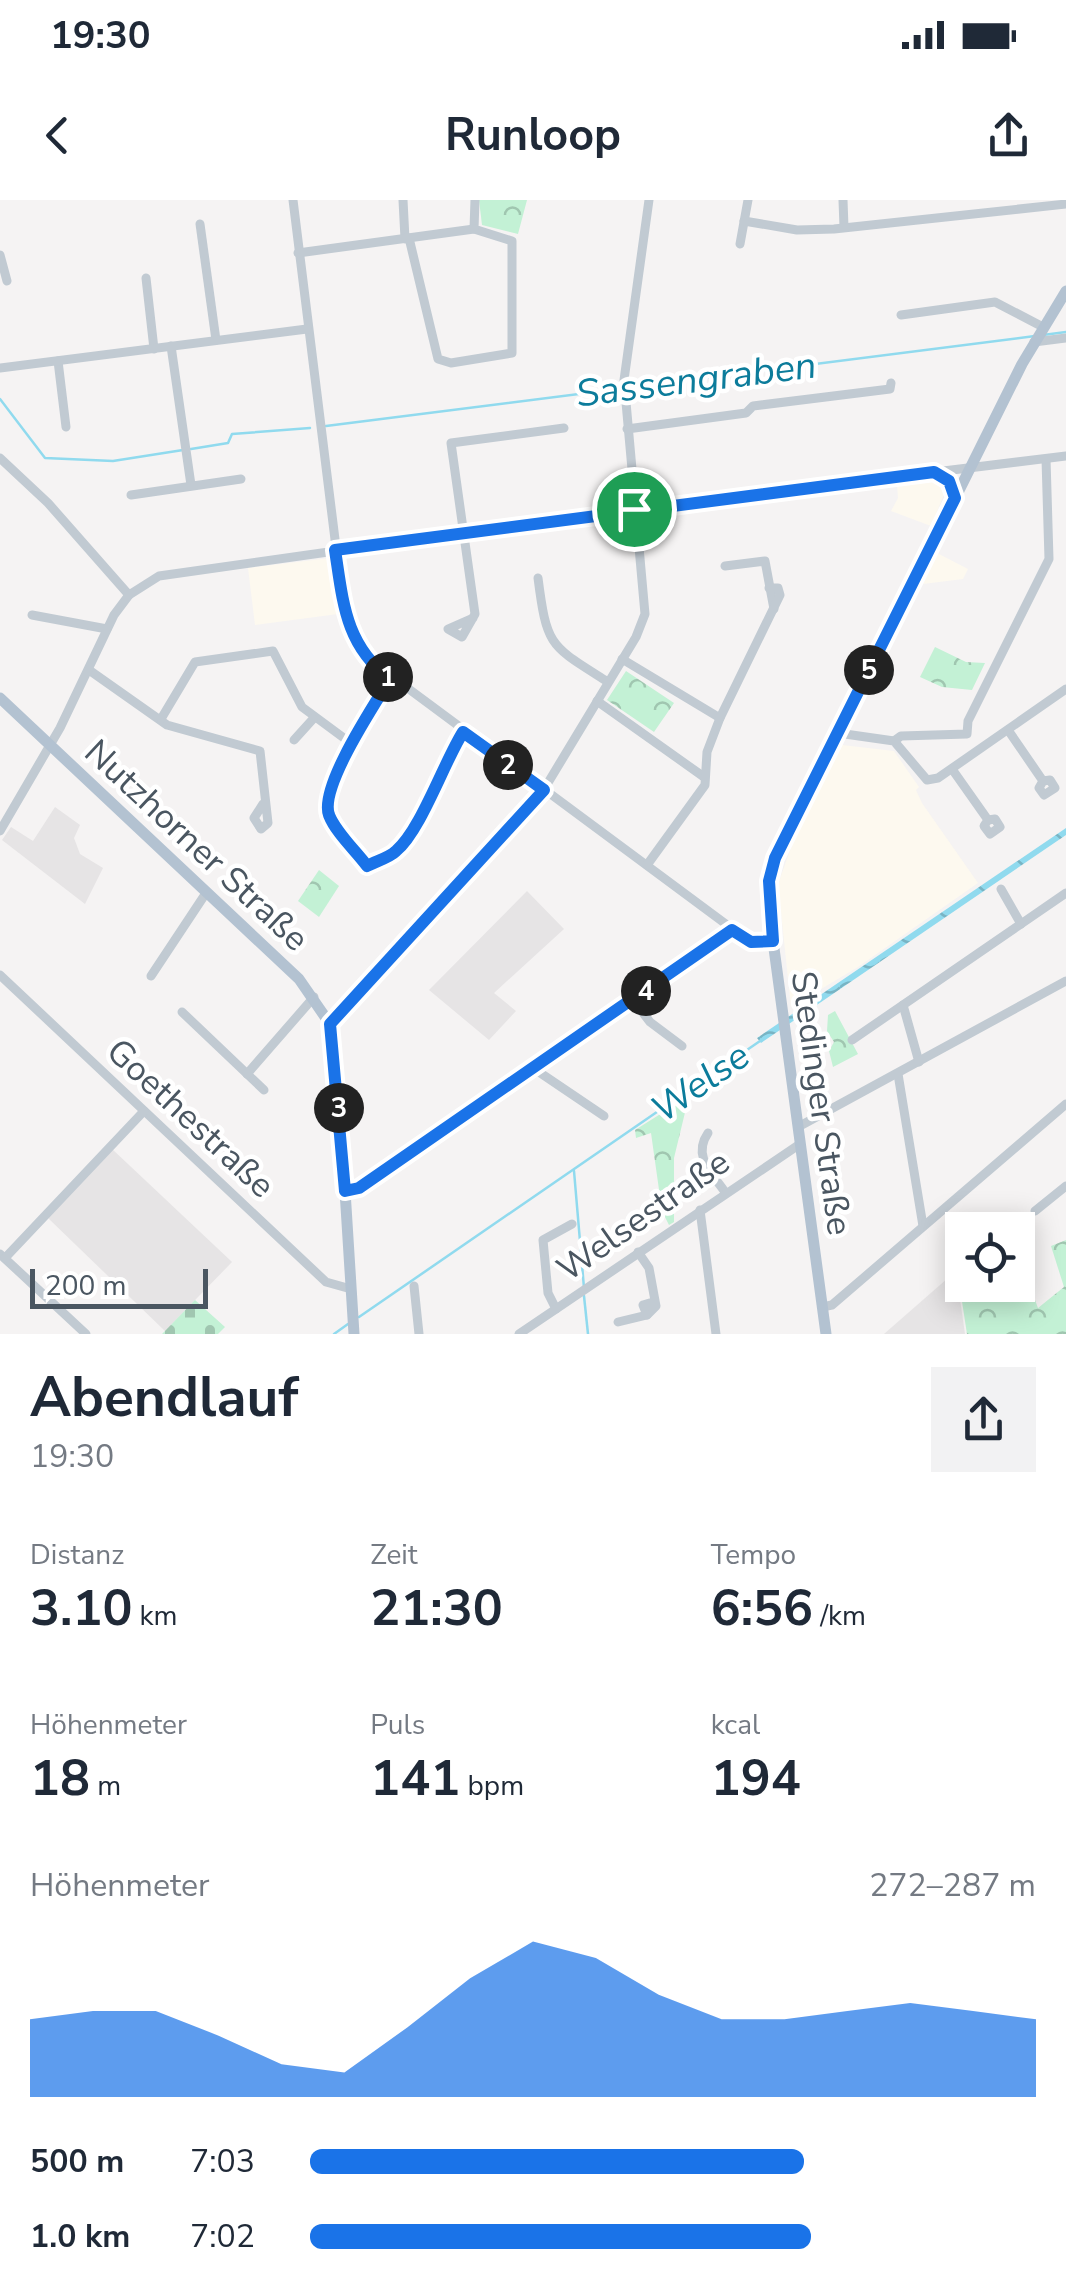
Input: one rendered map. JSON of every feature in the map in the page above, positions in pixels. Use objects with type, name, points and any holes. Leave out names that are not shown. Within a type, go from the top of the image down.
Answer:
[{"type":"main road","name":"Stedinger Straße","points":[[826,1334],[773,941],[771,868],[983,442],[1038,335],[1066,292]]},
{"type":"main road","name":"Nutzhorner Straße","points":[[0,698],[315,996],[330,1024],[336,1048],[353,1324]]},
{"type":"street","points":[[293,200],[335,550],[351,635],[362,655],[732,930],[751,942],[773,941]]},
{"type":"street","points":[[298,252],[407,238],[474,229],[512,241],[514,350],[478,360],[438,359],[407,238],[404,200]]},
{"type":"street","points":[[474,200],[474,229]]},
{"type":"street","points":[[330,1024],[544,790],[645,614],[624,380],[650,200]]},
{"type":"street","points":[[740,244],[748,200]]},
{"type":"street","points":[[844,200],[844,227]]},
{"type":"street","points":[[744,220],[797,230],[1066,204]]},
{"type":"street","points":[[200,224],[216,340]]},
{"type":"street","points":[[0,254],[7,281]]},
{"type":"street","points":[[146,278],[154,348]]},
{"type":"street","points":[[900,315],[994,302],[1038,335],[1066,338]]},
{"type":"street","points":[[0,368],[307,329]]},
{"type":"street","points":[[171,346],[191,485]]},
{"type":"street","points":[[58,361],[66,427]]},
{"type":"street","points":[[626,428],[746,413],[753,406],[890,390],[892,383]]},
{"type":"street","points":[[473,618],[450,443],[564,428]]},
{"type":"street","points":[[983,442],[998,464]]},
{"type":"street","points":[[0,831],[51,744],[106,629],[129,595],[175,571],[1066,456]]},
{"type":"street","points":[[0,458],[48,502],[129,595]]},
{"type":"street","points":[[838,732],[894,741],[901,736],[967,734],[968,721],[1049,559],[1046,458]]},
{"type":"street","points":[[934,472],[949,481],[955,498]]},
{"type":"street","points":[[131,495],[240,478]]},
{"type":"street","points":[[647,866],[705,785],[707,752],[720,718],[781,592],[769,588],[765,561],[725,566]]},
{"type":"street","points":[[538,578],[549,639],[558,650],[608,682]]},
{"type":"street","points":[[32,615],[106,629]]},
{"type":"street","points":[[161,719],[195,662],[264,650],[279,657],[302,707],[313,719],[352,744]]},
{"type":"street","points":[[622,659],[720,718]]},
{"type":"street","points":[[89,670],[188,735],[200,734],[260,751],[265,771],[261,775],[263,804]]},
{"type":"street","points":[[390,679],[352,744],[330,796],[328,812],[367,866],[397,851],[435,790],[440,768],[463,732]]},
{"type":"street","points":[[894,741],[920,778],[938,778],[1065,693]]},
{"type":"street","points":[[597,701],[704,777]]},
{"type":"street","points":[[294,740],[313,719]]},
{"type":"street","points":[[1008,730],[1043,782]]},
{"type":"street","points":[[952,768],[988,820]]},
{"type":"street","points":[[1001,890],[1021,924]]},
{"type":"street","points":[[151,976],[206,892]]},
{"type":"street","points":[[852,1040],[1066,893]]},
{"type":"street","points":[[345,1191],[359,1188],[732,930]]},
{"type":"street","name":"Goethestraße","points":[[0,975],[326,1282],[351,1289]]},
{"type":"street","points":[[798,1127],[1066,981]]},
{"type":"street","points":[[247,1074],[315,996]]},
{"type":"street","points":[[634,1000],[650,1022],[682,1046]]},
{"type":"street","points":[[902,1005],[918,1062]]},
{"type":"street","points":[[182,1012],[264,1090]]},
{"type":"street","points":[[533,1068],[604,1116]]},
{"type":"street","points":[[898,1074],[923,1226]]},
{"type":"street","points":[[822,1307],[832,1305],[1066,1104]]},
{"type":"street","points":[[86,1334],[2,1256],[144,1111]]},
{"type":"street","points":[[708,1133],[700,1149],[702,1158],[726,1192]]},
{"type":"street","name":"Welsestraße","points":[[520,1334],[800,1144]]},
{"type":"street","points":[[1035,1212],[1066,1186]]},
{"type":"street","points":[[700,1210],[716,1334]]},
{"type":"street","points":[[556,1309],[548,1293],[543,1240],[572,1224]]},
{"type":"street","points":[[618,1322],[647,1315],[642,1305],[653,1302],[649,1268],[638,1252]]},
{"type":"street","points":[[414,1286],[419,1334]]},
{"type":"shaded area","points":[[934,480],[946,490],[931,526],[891,511],[898,498],[897,485]]},
{"type":"shaded area","points":[[937,553],[968,569],[963,579],[923,584]]},
{"type":"shaded area","points":[[330,558],[338,614],[255,625],[248,568]]},
{"type":"shaded area","points":[[842,745],[894,751],[919,787],[916,790],[922,803],[978,883],[858,967],[791,1007],[778,884],[792,845]]},
{"type":"shaded area","points":[[55,807],[80,825],[74,838],[80,854],[103,868],[85,904],[2,840],[11,827],[33,841]]},
{"type":"shaded area","points":[[527,891],[564,929],[494,993],[516,1011],[489,1040],[429,990]]},
{"type":"shaded area","points":[[112,1149],[232,1262],[165,1331],[48,1218]]},
{"type":"shaded area","points":[[945,1281],[945,1302],[960,1302],[965,1334],[884,1334]]},
{"type":"green space","points":[[479,200],[527,200],[518,234],[482,225]]},
{"type":"green space","points":[[935,647],[966,662],[985,663],[972,690],[942,687],[920,677]]},
{"type":"green space","points":[[626,671],[674,703],[654,732],[607,700]]},
{"type":"green space","points":[[319,870],[339,886],[319,917],[298,901]]},
{"type":"green space","points":[[835,1011],[858,1054],[833,1067],[829,1051],[834,1042],[827,1031],[828,1015]]},
{"type":"green space","points":[[689,1096],[674,1158],[674,1222],[669,1225],[662,1211],[651,1133],[636,1138],[635,1130]]},
{"type":"green space","points":[[1066,1240],[1066,1334],[967,1334],[962,1302],[1035,1300],[1038,1308],[1064,1287],[1051,1246]]},
{"type":"green space","points":[[195,1300],[225,1327],[218,1334],[162,1334]]},
{"type":"water","points":[[1066,828],[1066,835],[761,1043],[757,1038]]},
{"type":"waterway","name":"Sassengraben","points":[[1043,335],[1066,332]]},
{"type":"waterway","name":"Sassengraben","points":[[326,426],[1035,336]]},
{"type":"waterway","name":"Sassengraben","points":[[0,399],[45,458],[113,461],[183,450]]},
{"type":"waterway","name":"Sassengraben","points":[[191,449],[228,443],[232,434],[310,428]]},
{"type":"waterway","name":"Welse","points":[[359,1317],[760,1041]]},
{"type":"waterway","points":[[574,1171],[584,1288]]},
{"type":"waterway","points":[[584,1296],[588,1334]]},
{"type":"waterway","name":"Welse","points":[[334,1334],[348,1324]]},
{"type":"route","points":[[934,472],[949,481],[955,498],[775,858],[769,881],[773,941],[751,942],[732,930],[359,1188],[345,1191],[336,1048],[330,1024],[544,790],[463,732],[440,768],[435,790],[397,851],[367,866],[330,818],[328,803],[352,744],[390,679],[362,655],[351,635],[335,550],[634,509],[934,472]]}]
